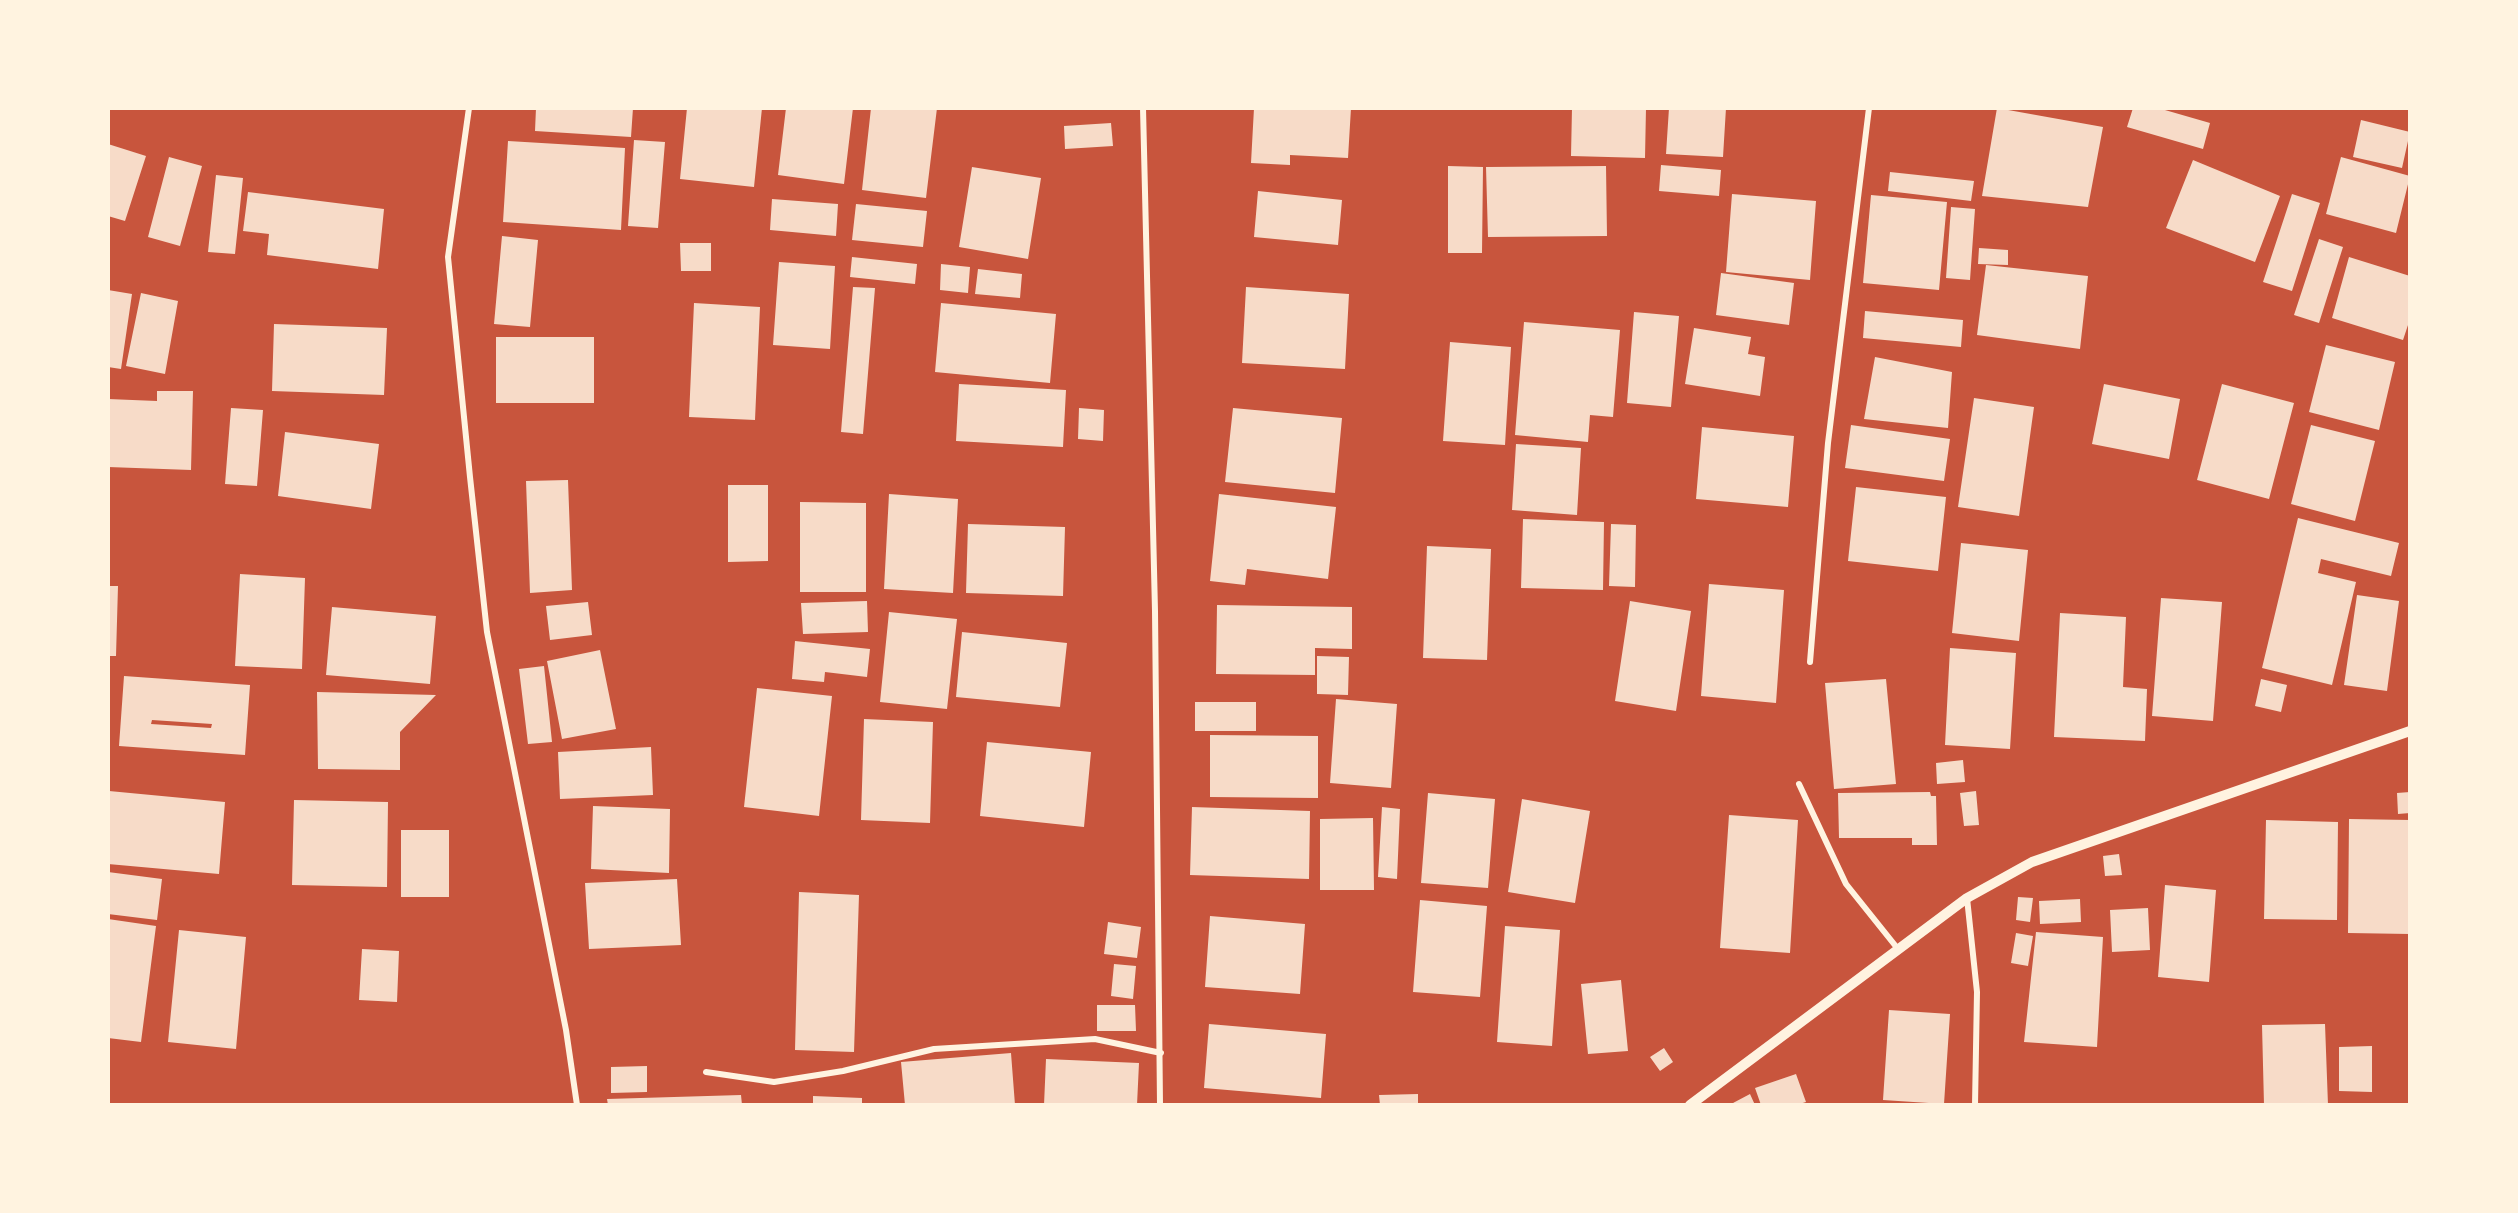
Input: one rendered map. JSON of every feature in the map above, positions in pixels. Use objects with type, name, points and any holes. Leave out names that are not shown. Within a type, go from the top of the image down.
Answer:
[{"type":"street","points":[[469,108],[448,257],[470,477],[487,632],[566,1030],[577,1105]]},
{"type":"street","points":[[1143,108],[1155,611],[1160,1105]]},
{"type":"street","points":[[1810,662],[1828,443],[1869,108]]},
{"type":"street","points":[[1690,1105],[1967,898],[2032,862],[2410,731]]},
{"type":"street","points":[[1799,784],[1846,884],[1898,949]]},
{"type":"street","points":[[1967,898],[1977,992],[1975,1105]]},
{"type":"street","points":[[706,1072],[774,1082],[843,1071],[934,1049],[1095,1040],[1161,1053]]},
{"type":"building","points":[[536,108],[633,108],[631,137],[535,131]]},
{"type":"building","points":[[687,108],[762,108],[754,187],[680,179]]},
{"type":"building","points":[[786,108],[853,108],[844,184],[778,175]]},
{"type":"building","points":[[871,108],[937,108],[926,198],[862,190]]},
{"type":"building","points":[[1254,108],[1351,108],[1348,158],[1290,155],[1290,165],[1251,163]]},
{"type":"building","points":[[1572,108],[1646,108],[1645,158],[1571,156]]},
{"type":"building","points":[[1669,108],[1726,108],[1723,157],[1666,154]]},
{"type":"building","points":[[1997,108],[2103,127],[2088,207],[1982,196]]},
{"type":"building","points":[[2133,108],[2158,108],[2210,123],[2203,149],[2127,127]]},
{"type":"building","points":[[2361,120],[2410,132],[2402,168],[2353,157]]},
{"type":"building","points":[[1111,123],[1113,146],[1065,149],[1064,126]]},
{"type":"building","points":[[634,140],[665,142],[658,228],[628,226]]},
{"type":"building","points":[[508,141],[625,148],[621,230],[503,222]]},
{"type":"building","points":[[108,144],[146,156],[125,221],[108,216]]},
{"type":"building","points":[[169,157],[202,166],[180,246],[148,237]]},
{"type":"building","points":[[2341,157],[2410,176],[2396,233],[2326,214]]},
{"type":"building","points":[[2193,160],[2280,196],[2255,262],[2166,228]]},
{"type":"building","points":[[1661,165],[1721,170],[1719,196],[1659,191]]},
{"type":"building","points":[[1448,166],[1483,167],[1482,253],[1448,253]]},
{"type":"building","points":[[1606,166],[1607,236],[1488,237],[1486,167]]},
{"type":"building","points":[[972,167],[1041,178],[1028,259],[959,247]]},
{"type":"building","points":[[1890,172],[1974,181],[1971,201],[1888,191]]},
{"type":"building","points":[[216,175],[243,178],[235,254],[208,252]]},
{"type":"building","points":[[1258,191],[1342,200],[1338,245],[1254,237]]},
{"type":"building","points":[[248,192],[384,209],[378,269],[267,255],[269,234],[243,231]]},
{"type":"building","points":[[1732,194],[1816,201],[1810,280],[1726,272]]},
{"type":"building","points":[[2292,194],[2320,203],[2292,291],[2263,282]]},
{"type":"building","points":[[1871,195],[1947,202],[1939,290],[1863,283]]},
{"type":"building","points":[[772,199],[838,204],[836,236],[770,230]]},
{"type":"building","points":[[856,204],[927,211],[923,247],[852,240]]},
{"type":"building","points":[[1951,207],[1975,209],[1970,280],[1946,278]]},
{"type":"building","points":[[502,236],[538,240],[530,327],[494,324]]},
{"type":"building","points":[[2319,239],[2343,247],[2319,323],[2294,315]]},
{"type":"building","points":[[680,243],[711,243],[711,271],[681,271]]},
{"type":"building","points":[[1979,248],[2008,250],[2008,265],[1978,264]]},
{"type":"building","points":[[852,257],[917,264],[915,284],[850,277]]},
{"type":"building","points":[[2349,257],[2410,276],[2410,319],[2403,340],[2332,318]]},
{"type":"building","points":[[779,262],[835,266],[830,349],[773,345]]},
{"type":"building","points":[[941,264],[970,267],[968,293],[940,290]]},
{"type":"building","points":[[1986,265],[2088,276],[2080,349],[1977,335]]},
{"type":"building","points":[[978,269],[1022,274],[1020,298],[975,294]]},
{"type":"building","points":[[1721,273],[1794,283],[1789,325],[1716,315]]},
{"type":"building","points":[[853,287],[875,288],[863,434],[841,432]]},
{"type":"building","points":[[1246,287],[1349,294],[1345,369],[1242,363]]},
{"type":"building","points":[[108,290],[132,294],[121,369],[108,367]]},
{"type":"building","points":[[141,293],[178,301],[165,374],[126,366]]},
{"type":"building","points":[[694,303],[760,307],[755,420],[689,417]]},
{"type":"building","points":[[941,303],[1056,314],[1050,383],[935,372]]},
{"type":"building","points":[[1865,311],[1963,320],[1961,347],[1863,338]]},
{"type":"building","points":[[1634,312],[1679,316],[1671,407],[1627,403]]},
{"type":"building","points":[[1524,322],[1620,330],[1613,417],[1590,415],[1588,442],[1515,435]]},
{"type":"building","points":[[274,324],[387,328],[384,395],[272,391]]},
{"type":"building","points":[[1694,328],[1751,337],[1748,354],[1765,357],[1760,396],[1685,384]]},
{"type":"building","points":[[496,337],[594,337],[594,403],[496,403]]},
{"type":"building","points":[[1450,342],[1511,347],[1505,445],[1443,441]]},
{"type":"building","points":[[2326,345],[2395,362],[2379,430],[2309,412]]},
{"type":"building","points":[[1875,357],[1952,372],[1948,428],[1864,419]]},
{"type":"building","points":[[959,384],[1066,390],[1063,447],[956,441]]},
{"type":"building","points":[[2104,384],[2180,399],[2169,459],[2092,444]]},
{"type":"building","points":[[2222,384],[2294,403],[2269,499],[2197,480]]},
{"type":"building","points":[[157,391],[193,391],[191,470],[108,467],[108,399],[157,401]]},
{"type":"building","points":[[1974,398],[2034,407],[2019,516],[1958,507]]},
{"type":"building","points":[[231,408],[263,410],[257,486],[225,484]]},
{"type":"building","points":[[1079,408],[1104,410],[1103,441],[1078,439]]},
{"type":"building","points":[[1233,408],[1342,418],[1335,493],[1225,482]]},
{"type":"building","points":[[1851,425],[1950,439],[1944,481],[1845,468]]},
{"type":"building","points":[[2311,425],[2375,441],[2355,521],[2291,504]]},
{"type":"building","points":[[1702,427],[1794,436],[1788,507],[1696,499]]},
{"type":"building","points":[[285,432],[379,444],[371,509],[278,496]]},
{"type":"building","points":[[1516,444],[1581,448],[1577,515],[1512,510]]},
{"type":"building","points":[[568,480],[572,590],[530,593],[526,481]]},
{"type":"building","points":[[728,485],[768,485],[768,561],[728,562]]},
{"type":"building","points":[[1856,487],[1946,497],[1938,571],[1848,561]]},
{"type":"building","points":[[889,494],[958,499],[953,593],[884,589]]},
{"type":"building","points":[[1219,494],[1336,507],[1328,579],[1247,569],[1245,585],[1210,581]]},
{"type":"building","points":[[800,502],[866,503],[866,592],[800,592]]},
{"type":"building","points":[[2298,518],[2399,543],[2391,576],[2321,559],[2318,573],[2356,582],[2332,685],[2262,668]]},
{"type":"building","points":[[1523,519],[1604,522],[1603,590],[1521,588]]},
{"type":"building","points":[[968,524],[1065,527],[1063,596],[966,593]]},
{"type":"building","points":[[1611,524],[1636,525],[1635,587],[1609,586]]},
{"type":"building","points":[[1961,543],[2028,550],[2019,641],[1952,633]]},
{"type":"building","points":[[1427,546],[1491,549],[1487,660],[1423,658]]},
{"type":"building","points":[[240,574],[305,578],[302,669],[235,666]]},
{"type":"building","points":[[1709,584],[1784,590],[1776,703],[1701,696]]},
{"type":"building","points":[[108,586],[118,586],[116,656],[108,656]]},
{"type":"building","points":[[2357,595],[2399,601],[2387,691],[2344,685]]},
{"type":"building","points":[[2161,598],[2222,602],[2213,721],[2152,716]]},
{"type":"building","points":[[867,601],[868,632],[803,634],[801,603]]},
{"type":"building","points":[[1630,601],[1691,611],[1676,711],[1615,701]]},
{"type":"building","points":[[588,602],[592,635],[550,640],[546,606]]},
{"type":"building","points":[[1217,605],[1352,607],[1352,649],[1315,648],[1315,675],[1216,674]]},
{"type":"building","points":[[332,607],[436,616],[430,684],[326,675]]},
{"type":"building","points":[[889,612],[957,619],[947,709],[880,702]]},
{"type":"building","points":[[2060,613],[2126,617],[2123,687],[2147,689],[2145,741],[2054,737]]},
{"type":"building","points":[[962,632],[1067,643],[1060,707],[956,697]]},
{"type":"building","points":[[795,641],[870,649],[867,677],[825,672],[824,682],[792,679]]},
{"type":"building","points":[[1950,648],[2016,653],[2010,749],[1945,745]]},
{"type":"building","points":[[600,650],[616,729],[562,739],[547,661]]},
{"type":"building","points":[[1317,656],[1349,657],[1348,695],[1317,694]]},
{"type":"building","points":[[544,666],[552,742],[528,744],[519,669]]},
{"type":"building","points":[[124,676],[250,685],[245,755],[119,746]],"holes":[[[152,720],[212,724],[211,728],[151,724]]]},
{"type":"building","points":[[1886,679],[1896,784],[1834,789],[1825,683]]},
{"type":"building","points":[[2261,679],[2287,685],[2281,712],[2255,706]]},
{"type":"building","points":[[757,688],[832,696],[819,816],[744,807]]},
{"type":"building","points":[[317,692],[436,695],[400,732],[400,770],[318,769]]},
{"type":"building","points":[[1336,699],[1397,704],[1391,788],[1330,783]]},
{"type":"building","points":[[1195,702],[1256,702],[1256,731],[1195,731]]},
{"type":"building","points":[[864,719],[933,722],[930,823],[861,820]]},
{"type":"building","points":[[1210,735],[1318,736],[1318,798],[1210,797]]},
{"type":"building","points":[[987,742],[1091,752],[1084,827],[980,816]]},
{"type":"building","points":[[651,747],[653,795],[560,799],[558,752]]},
{"type":"building","points":[[1963,760],[1965,782],[1937,784],[1936,763]]},
{"type":"building","points":[[109,791],[225,802],[219,874],[108,864]]},
{"type":"building","points":[[1976,791],[1979,825],[1964,826],[1960,793]]},
{"type":"building","points":[[1930,792],[1931,796],[1936,796],[1937,845],[1912,845],[1912,838],[1839,838],[1838,793]]},
{"type":"building","points":[[2410,792],[2410,813],[2398,814],[2397,793]]},
{"type":"building","points":[[1428,793],[1495,799],[1488,888],[1421,883]]},
{"type":"building","points":[[1522,799],[1590,811],[1575,903],[1508,892]]},
{"type":"building","points":[[294,800],[388,802],[387,887],[292,885]]},
{"type":"building","points":[[593,806],[670,809],[669,873],[591,869]]},
{"type":"building","points":[[1192,807],[1310,811],[1309,879],[1190,875]]},
{"type":"building","points":[[1382,807],[1400,809],[1397,879],[1378,877]]},
{"type":"building","points":[[1729,815],[1798,820],[1790,953],[1720,948]]},
{"type":"building","points":[[1373,818],[1374,890],[1320,890],[1320,819]]},
{"type":"building","points":[[2349,819],[2410,820],[2410,934],[2348,933]]},
{"type":"building","points":[[2266,820],[2338,822],[2337,920],[2264,919]]},
{"type":"building","points":[[401,830],[449,830],[449,897],[401,897]]},
{"type":"building","points":[[2119,854],[2122,875],[2105,876],[2103,856]]},
{"type":"building","points":[[108,872],[162,879],[157,920],[108,914]]},
{"type":"building","points":[[677,879],[681,945],[589,949],[585,883]]},
{"type":"building","points":[[2165,885],[2216,890],[2209,982],[2158,977]]},
{"type":"building","points":[[799,892],[859,895],[854,1052],[795,1050]]},
{"type":"building","points":[[2018,897],[2033,898],[2030,922],[2016,920]]},
{"type":"building","points":[[2080,899],[2081,922],[2040,924],[2039,901]]},
{"type":"building","points":[[1420,900],[1487,906],[1480,997],[1413,992]]},
{"type":"building","points":[[2148,908],[2150,950],[2112,952],[2110,910]]},
{"type":"building","points":[[1210,916],[1305,924],[1300,994],[1205,987]]},
{"type":"building","points":[[108,919],[156,926],[141,1042],[108,1038]]},
{"type":"building","points":[[1108,922],[1141,927],[1137,958],[1104,954]]},
{"type":"building","points":[[1505,926],[1560,930],[1552,1046],[1497,1042]]},
{"type":"building","points":[[179,930],[246,937],[236,1049],[168,1042]]},
{"type":"building","points":[[2036,932],[2103,937],[2097,1047],[2024,1042]]},
{"type":"building","points":[[2016,933],[2033,936],[2028,966],[2011,963]]},
{"type":"building","points":[[362,949],[399,951],[397,1002],[359,1000]]},
{"type":"building","points":[[1114,964],[1136,966],[1133,999],[1111,996]]},
{"type":"building","points":[[1621,980],[1628,1051],[1588,1054],[1581,984]]},
{"type":"building","points":[[1097,1005],[1135,1005],[1136,1031],[1097,1031]]},
{"type":"building","points":[[1889,1010],[1950,1014],[1944,1104],[1883,1100]]},
{"type":"building","points":[[1209,1024],[1326,1034],[1321,1098],[1204,1088]]},
{"type":"building","points":[[2325,1024],[2328,1105],[2264,1105],[2262,1025]]},
{"type":"building","points":[[2372,1046],[2372,1092],[2339,1091],[2339,1047]]},
{"type":"building","points":[[1664,1048],[1673,1062],[1660,1071],[1650,1057]]},
{"type":"building","points":[[1011,1053],[1015,1105],[905,1105],[901,1062]]},
{"type":"building","points":[[1046,1059],[1139,1063],[1137,1105],[1044,1105]]},
{"type":"building","points":[[647,1066],[647,1092],[611,1093],[611,1067]]},
{"type":"building","points":[[1796,1074],[1806,1102],[1796,1105],[1761,1105],[1755,1088]]},
{"type":"building","points":[[1418,1094],[1418,1105],[1380,1105],[1379,1095]]},
{"type":"building","points":[[1750,1094],[1755,1105],[1734,1105],[1733,1103]]},
{"type":"building","points":[[741,1095],[742,1105],[608,1105],[607,1099]]},
{"type":"building","points":[[813,1096],[862,1098],[862,1105],[813,1105]]}]
